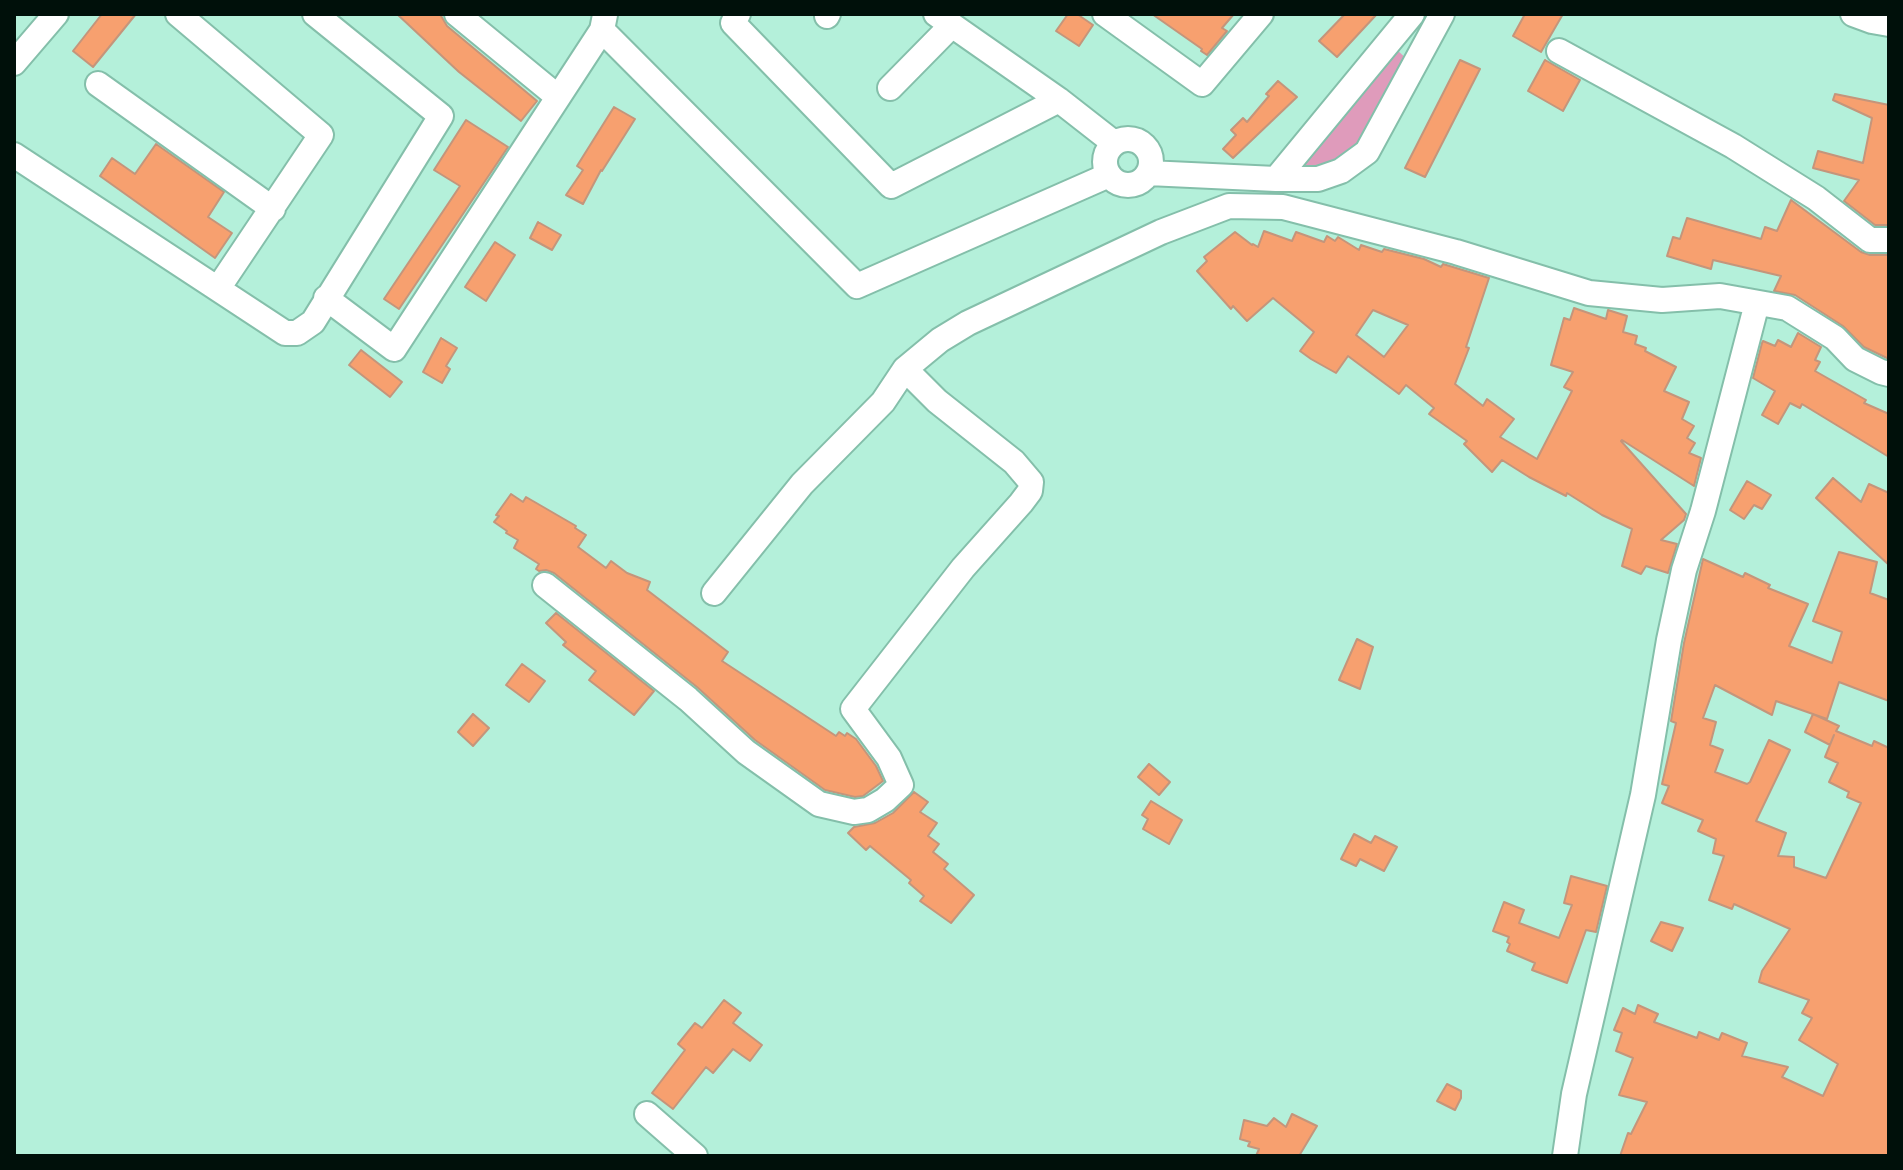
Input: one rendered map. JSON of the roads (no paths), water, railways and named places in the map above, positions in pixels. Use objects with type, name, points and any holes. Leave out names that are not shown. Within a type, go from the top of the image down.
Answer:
[{"type":"street","points":[[14,63],[56,14]]},
{"type":"street","points":[[178,14],[321,135],[219,287]]},
{"type":"street","points":[[14,155],[285,333],[297,333],[313,322],[441,116],[315,14]]},
{"type":"street","points":[[457,14],[558,97]]},
{"type":"street","points":[[738,14],[733,23],[891,186],[1059,100]]},
{"type":"street","points":[[1105,14],[1202,84],[1261,14]]},
{"type":"street","points":[[1276,179],[1412,14]]},
{"type":"street","points":[[1148,173],[1318,179],[1341,171],[1367,152],[1442,14]]},
{"type":"street","points":[[1853,14],[1889,24]]},
{"type":"street","points":[[890,88],[944,20],[1059,100],[1114,143]]},
{"type":"street","points":[[326,298],[394,349],[604,22],[857,286],[1109,175]]},
{"type":"street","points":[[1559,51],[1733,146],[1816,198],[1870,240],[1889,240]]},
{"type":"street","points":[[98,84],[273,209]]},
{"type":"street","points":[[1126,139],[1138,141],[1147,149],[1151,161],[1148,173],[1141,181],[1129,185],[1118,183],[1109,175],[1105,164],[1107,152],[1114,143],[1126,139]]},
{"type":"street","points":[[714,593],[802,484],[883,402],[905,369],[940,340],[1004,305],[1116,252],[1229,206],[1283,207],[1325,216],[1589,293],[1662,300],[1720,296],[1787,308],[1835,338],[1855,359],[1889,374]]},
{"type":"street","points":[[1565,1156],[1574,1094],[1643,795],[1684,570],[1703,511],[1757,303]]},
{"type":"street","points":[[545,585],[688,699],[746,752],[819,804],[854,812],[868,810],[885,800],[901,785],[889,758],[853,709],[963,568],[1021,503],[1030,491],[1031,482],[1014,462],[937,401],[905,369]]},
{"type":"street","points":[[647,1114],[695,1156]]}]
